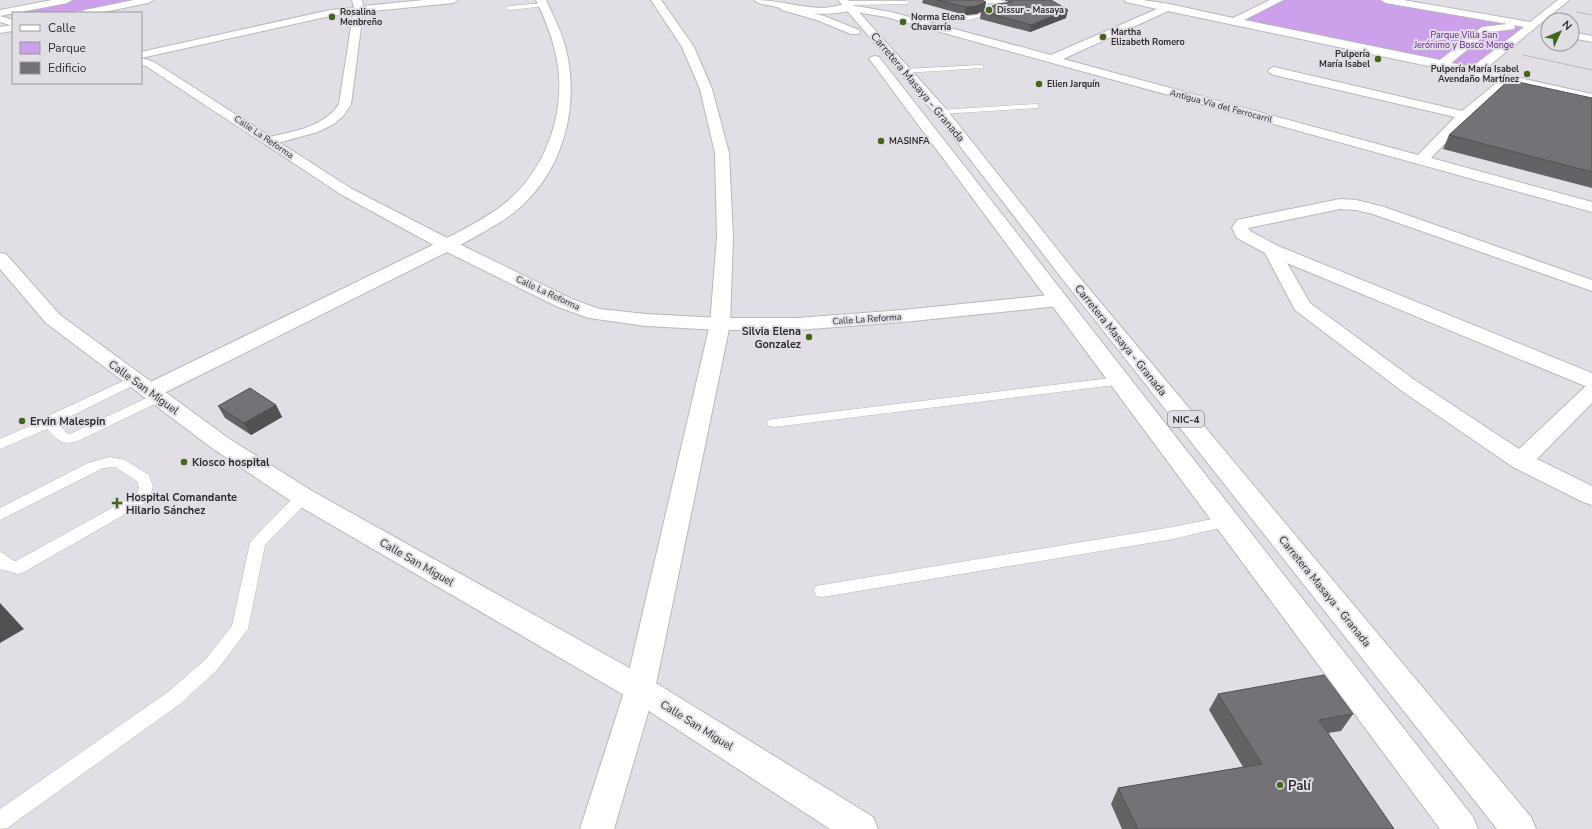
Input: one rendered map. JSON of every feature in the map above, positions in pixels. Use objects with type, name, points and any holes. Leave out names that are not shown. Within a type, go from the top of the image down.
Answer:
[{"type":"main road","points":[[0,13],[67,0]]},
{"type":"main road","points":[[89,12],[148,0]]},
{"type":"main road","points":[[142,55],[358,5],[453,0]]},
{"type":"main road","points":[[597,829],[640,689],[720,324],[725,237],[722,154],[706,89],[688,47],[656,0]]},
{"type":"main road","points":[[759,0],[819,16],[855,32]]},
{"type":"main road","points":[[799,0],[816,4],[839,4]]},
{"type":"main road","points":[[1129,0],[1475,70],[1592,98]]},
{"type":"main road","points":[[1052,59],[1183,0]]},
{"type":"main road","points":[[1235,21],[1278,0]]},
{"type":"main road","points":[[1386,0],[1530,26],[1540,29]]},
{"type":"main road","points":[[1547,1],[1561,2]]},
{"type":"main road","points":[[148,389],[447,245],[486,223],[516,202],[540,176],[560,133],[566,82],[561,48],[543,2]]},
{"type":"main road","points":[[1475,70],[1501,51],[1561,2]]},
{"type":"main road","points":[[785,8],[803,10],[839,4]]},
{"type":"main road","name":"Antigua Vía del Ferrocarril","points":[[839,4],[910,20],[1592,207]]},
{"type":"main road","name":"Carretera Masaya - Granada","points":[[839,4],[855,32],[1059,300],[1118,381],[1227,521],[1461,829]]},
{"type":"main road","name":"Carretera Masaya - Granada","points":[[839,4],[904,71],[941,112],[1075,283],[1519,829]]},
{"type":"main road","points":[[270,141],[323,125],[335,118],[340,112],[345,104],[358,5]]},
{"type":"main road","points":[[0,19],[12,23]]},
{"type":"main road","points":[[1442,64],[1486,29],[1530,26]]},
{"type":"main road","points":[[0,30],[12,28]]},
{"type":"main road","points":[[1580,37],[1592,39]]},
{"type":"main road","name":"Calle La Reforma","points":[[142,61],[150,64],[347,192],[447,245],[565,303],[596,314],[646,320],[720,324],[812,323],[904,316],[1059,300]]},
{"type":"main road","points":[[1274,72],[1464,115]]},
{"type":"main road","points":[[1421,160],[1464,115],[1509,79]]},
{"type":"main road","points":[[1592,286],[1378,210],[1356,205],[1340,204],[1243,223],[1240,228],[1243,234],[1272,250],[1592,381]]},
{"type":"main road","points":[[1272,250],[1302,306],[1409,386],[1521,461],[1592,496]]},
{"type":"main road","name":"Calle San Miguel","points":[[2,263],[53,319],[220,443],[303,497],[640,689],[861,829]]},
{"type":"main road","points":[[1521,461],[1592,391]]},
{"type":"lane","points":[[509,8],[543,2]]},
{"type":"lane","points":[[839,4],[906,3]]},
{"type":"lane","points":[[910,20],[973,17],[985,14],[995,8]]},
{"type":"lane","points":[[904,71],[981,67]]},
{"type":"lane","points":[[941,112],[1035,106]]},
{"type":"lane","points":[[774,423],[1118,381]]},
{"type":"lane","points":[[49,423],[65,439],[73,438],[148,389]]},
{"type":"lane","points":[[0,444],[49,423],[53,419],[148,389]]},
{"type":"lane","points":[[0,515],[106,461],[116,462],[144,478],[146,487],[143,497],[18,568],[6,565],[0,558]]},
{"type":"lane","points":[[0,821],[174,698],[211,665],[240,629],[258,543],[303,497]]},
{"type":"lane","points":[[822,591],[1173,533],[1227,521]]},
{"type":"path","points":[[1501,51],[1592,70]]},
{"type":"green space","points":[[75,0],[133,0],[74,12],[13,12]]},
{"type":"green space","name":"Parque Villa San Jerónimo y Bosco Monge","points":[[1278,0],[1386,0],[1531,25],[1475,71],[1235,21]]},
{"type":"building","points":[[938,0],[981,0],[986,2],[977,6],[966,7]]},
{"type":"building","points":[[1013,0],[1051,0],[1068,10],[1031,25],[981,11],[997,4],[1012,2]]},
{"type":"building","points":[[1509,80],[1592,98],[1592,172],[1449,135]]},
{"type":"building","points":[[250,388],[276,405],[244,423],[218,406]]},
{"type":"building","points":[[1324,675],[1353,714],[1319,720],[1394,829],[1138,829],[1118,788],[1262,764],[1218,694]]},
{"type":"place","name":"Dissur - Masaya","points":[[989,10]]},
{"type":"place","name":"Rosalina Menbreño","points":[[332,17]]},
{"type":"place","name":"Norma Elena Chavarría","points":[[903,22]]},
{"type":"place","name":"Martha Elizabeth Romero","points":[[1103,37]]},
{"type":"place","name":"Pulpería María Isabel","points":[[1378,59]]},
{"type":"place","name":"Pulpería María Isabel Avendaño Martínez","points":[[1527,74]]},
{"type":"place","name":"Elien Jarquín","points":[[1039,84]]},
{"type":"place","name":"MASINFA","points":[[881,141]]},
{"type":"place","name":"Silvia Elena Gonzalez","points":[[809,337]]},
{"type":"place","name":"Ervin Malespin","points":[[22,421]]},
{"type":"place","name":"Kiosco hospital","points":[[184,462]]},
{"type":"place","name":"Hospital Comandante Hilario Sánchez","points":[[117,503]]},
{"type":"place","name":"Palí","points":[[1280,785]]}]
